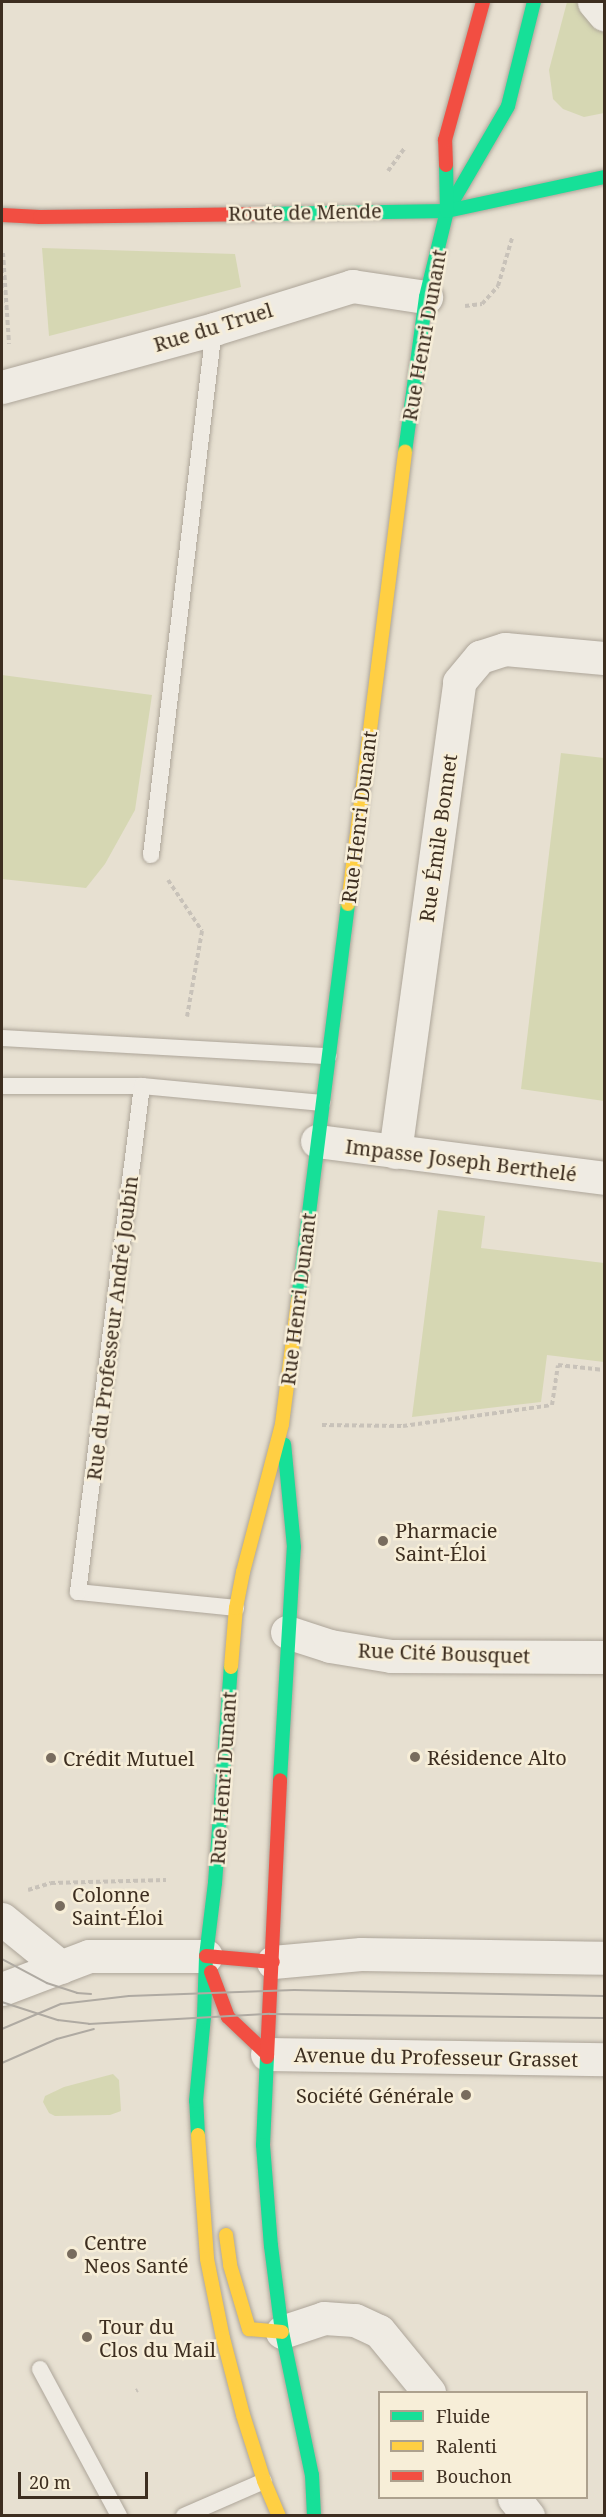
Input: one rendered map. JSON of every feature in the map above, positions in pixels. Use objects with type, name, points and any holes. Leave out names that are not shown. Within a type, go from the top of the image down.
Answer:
[{"type":"main road","points":[[447,211],[445,140],[483,2]]},
{"type":"main road","points":[[447,211],[508,106],[534,2]]},
{"type":"main road","name":"Route de Mende","points":[[2,215],[40,217],[447,211],[604,177]]},
{"type":"main road","name":"Rue Henri Dunant","points":[[279,2516],[264,2481],[223,2338],[207,2259],[196,2101],[204,2017],[206,1956],[215,1883],[236,1608],[243,1572],[282,1424],[426,297],[447,211]]},
{"type":"main road","name":"Rue Henri Dunant","points":[[282,1424],[294,1547],[287,1632],[263,2145],[271,2246],[282,2332],[312,2475],[314,2516]]},
{"type":"main road","points":[[267,2054],[228,2017],[206,1956],[273,1962]]},
{"type":"main road","points":[[198,2140],[215,2180]]},
{"type":"main road","points":[[224,2222],[230,2265],[249,2329],[282,2332]]},
{"type":"street","points":[[594,2],[604,14]]},
{"type":"street","name":"Rue du Truel","points":[[5,387],[214,329],[352,286],[426,297]]},
{"type":"street","name":"Rue Émile Bonnet","points":[[395,1152],[459,682],[480,657],[505,649],[604,658]]},
{"type":"street","name":"Impasse Joseph Berthelé","points":[[317,1141],[604,1178]]},
{"type":"street","name":"Rue Cité Bousquet","points":[[287,1632],[339,1648],[391,1656],[604,1658]]},
{"type":"street","points":[[10,1906],[61,1967]]},
{"type":"street","points":[[2,1989],[89,1956],[112,1954],[206,1956]]},
{"type":"street","points":[[273,1962],[361,1954],[604,1958]]},
{"type":"street","name":"Avenue du Professeur Grasset","points":[[267,2054],[604,2060]]},
{"type":"street","points":[[282,2332],[324,2318],[355,2320],[379,2331],[428,2391]]},
{"type":"street","points":[[515,2499],[528,2516]]},
{"type":"lane","points":[[151,855],[196,461],[214,329]]},
{"type":"lane","points":[[2,1038],[329,1056]]},
{"type":"lane","points":[[2,1086],[142,1086],[322,1103]]},
{"type":"lane","name":"Rue du Professeur André Joubin","points":[[142,1086],[78,1592],[236,1608]]},
{"type":"lane","points":[[40,2369],[119,2516]]},
{"type":"lane","points":[[184,2516],[264,2481]]},
{"type":"path","points":[[3,247],[10,363],[5,387]]},
{"type":"path","points":[[151,855],[202,931],[181,1048]]},
{"type":"path","points":[[282,1424],[403,1426],[552,1405],[558,1365],[604,1370]]},
{"type":"path","points":[[10,1906],[51,1883],[166,1880]]},
{"type":"green space","points":[[567,2],[576,2],[604,34],[604,113],[584,117],[563,109],[553,99],[549,70]]},
{"type":"green space","points":[[42,248],[235,254],[241,287],[49,336]]},
{"type":"green space","points":[[2,675],[152,695],[135,810],[105,864],[86,888],[2,879]]},
{"type":"green space","points":[[561,753],[604,758],[604,1101],[521,1089]]},
{"type":"green space","points":[[438,1210],[485,1216],[481,1248],[604,1263],[604,1362],[547,1355],[541,1402],[412,1417]]},
{"type":"green space","points":[[113,2074],[119,2080],[121,2111],[110,2115],[55,2116],[49,2113],[43,2102],[45,2096],[64,2087]]},
{"type":"tram line","points":[[2,1959],[47,1983],[77,1993],[91,1994]]},
{"type":"tram line","points":[[2,2029],[61,2004],[129,1996],[294,1990],[604,1996]]},
{"type":"tram line","points":[[2,2002],[58,2020],[89,2024],[270,2014],[604,2018]]},
{"type":"tram line","points":[[2,2063],[57,2039],[94,2029]]},
{"type":"traffic: fast","points":[[447,211],[508,106],[534,2]]},
{"type":"traffic: fast","points":[[405,452],[426,297],[447,211],[446,165]]},
{"type":"traffic: fast","points":[[262,214],[447,211],[604,177]]},
{"type":"traffic: fast","points":[[298,1300],[348,904]]},
{"type":"traffic: fast","points":[[280,1780],[294,1547],[284,1444]]},
{"type":"traffic: fast","points":[[198,2135],[196,2101],[204,2017],[206,1956],[215,1883],[231,1667]]},
{"type":"traffic: fast","points":[[267,2057],[263,2145],[271,2246],[282,2332],[312,2475],[314,2516]]},
{"type":"traffic: slow","points":[[348,904],[405,452]]},
{"type":"traffic: slow","points":[[231,1667],[236,1608],[243,1572],[282,1424],[298,1300]]},
{"type":"traffic: slow","points":[[198,2135],[207,2259],[223,2338],[243,2415],[264,2481],[279,2516]]},
{"type":"traffic: slow","points":[[226,2235],[230,2265],[249,2329],[282,2332]]},
{"type":"traffic: jam","points":[[446,165],[445,140],[483,2]]},
{"type":"traffic: jam","points":[[2,215],[40,217],[262,214]]},
{"type":"traffic: jam","points":[[267,2057],[280,1780]]},
{"type":"traffic: jam","points":[[206,1956],[273,1962]]},
{"type":"traffic: jam","points":[[211,1972],[228,2017],[267,2054]]},
{"type":"place","name":"Pharmacie Saint-Éloi","points":[[383,1541]]},
{"type":"place","name":"Résidence Alto","points":[[415,1757]]},
{"type":"place","name":"Crédit Mutuel","points":[[51,1758]]},
{"type":"place","name":"Colonne Saint-Éloi","points":[[60,1906]]},
{"type":"place","name":"Société Générale","points":[[466,2095]]},
{"type":"place","name":"Centre Neos Santé","points":[[72,2254]]},
{"type":"place","name":"Tour du Clos du Mail","points":[[87,2337]]}]
